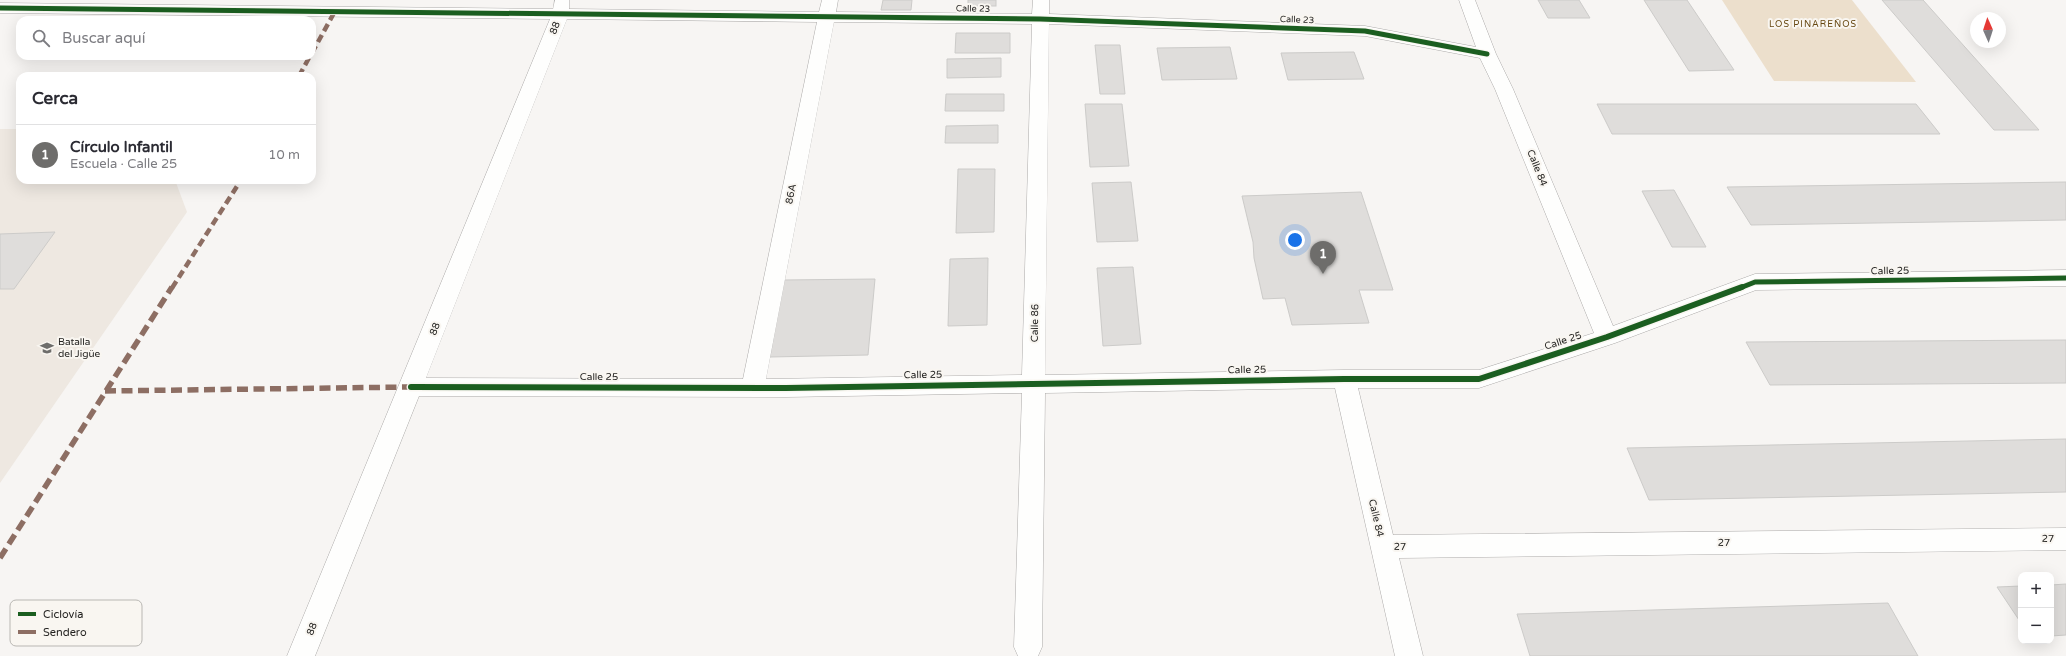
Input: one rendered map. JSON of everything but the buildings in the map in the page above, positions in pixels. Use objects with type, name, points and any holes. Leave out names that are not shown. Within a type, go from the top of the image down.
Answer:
[{"type":"street","name":"Calle 84","points":[[1467,0],[1487,54],[1504,89],[1607,337]]},
{"type":"street","name":"Calle 23","points":[[0,8],[130,5],[1041,10],[1365,31],[1487,54]]},
{"type":"street","name":"88","points":[[301,656],[411,387],[561,8]]},
{"type":"street","name":"86A","points":[[753,387],[828,8]]},
{"type":"street","name":"Calle 86","points":[[1028,647],[1041,10]]},
{"type":"street","name":"Calle 25","points":[[411,387],[753,387],[1344,379],[1479,379],[1607,337],[1755,282],[2066,278]]},
{"type":"street","name":"Calle 84","points":[[1344,379],[1382,547],[1409,656]]},
{"type":"street","name":"27","points":[[1382,547],[2066,539]]},
{"type":"shaded area","points":[[1722,0],[1852,0],[1916,82],[1774,81]]},
{"type":"shaded area","name":"Batalla del Jigüe","points":[[0,129],[16,129],[16,184],[176,184],[187,212],[0,483]]},
{"type":"marked path","points":[[316,46],[335,11]]},
{"type":"marked path","points":[[301,72],[308,60]]},
{"type":"marked path","points":[[0,558],[105,391],[238,184]]},
{"type":"marked path","points":[[105,391],[411,387]]},
{"type":"cycle path","points":[[0,8],[1040,19],[1365,31],[1487,54]]},
{"type":"cycle path","points":[[411,387],[786,388],[1344,379],[1479,379],[1607,337],[1755,282],[2066,278]]},
{"type":"place","name":"Círculo Infantil","points":[[1323,274]]},
{"type":"place","name":"Batalla del Jigüe","points":[[47,348]]},
{"type":"district","name":"LOS PINAREÑOS","points":[[1813,24]]}]
